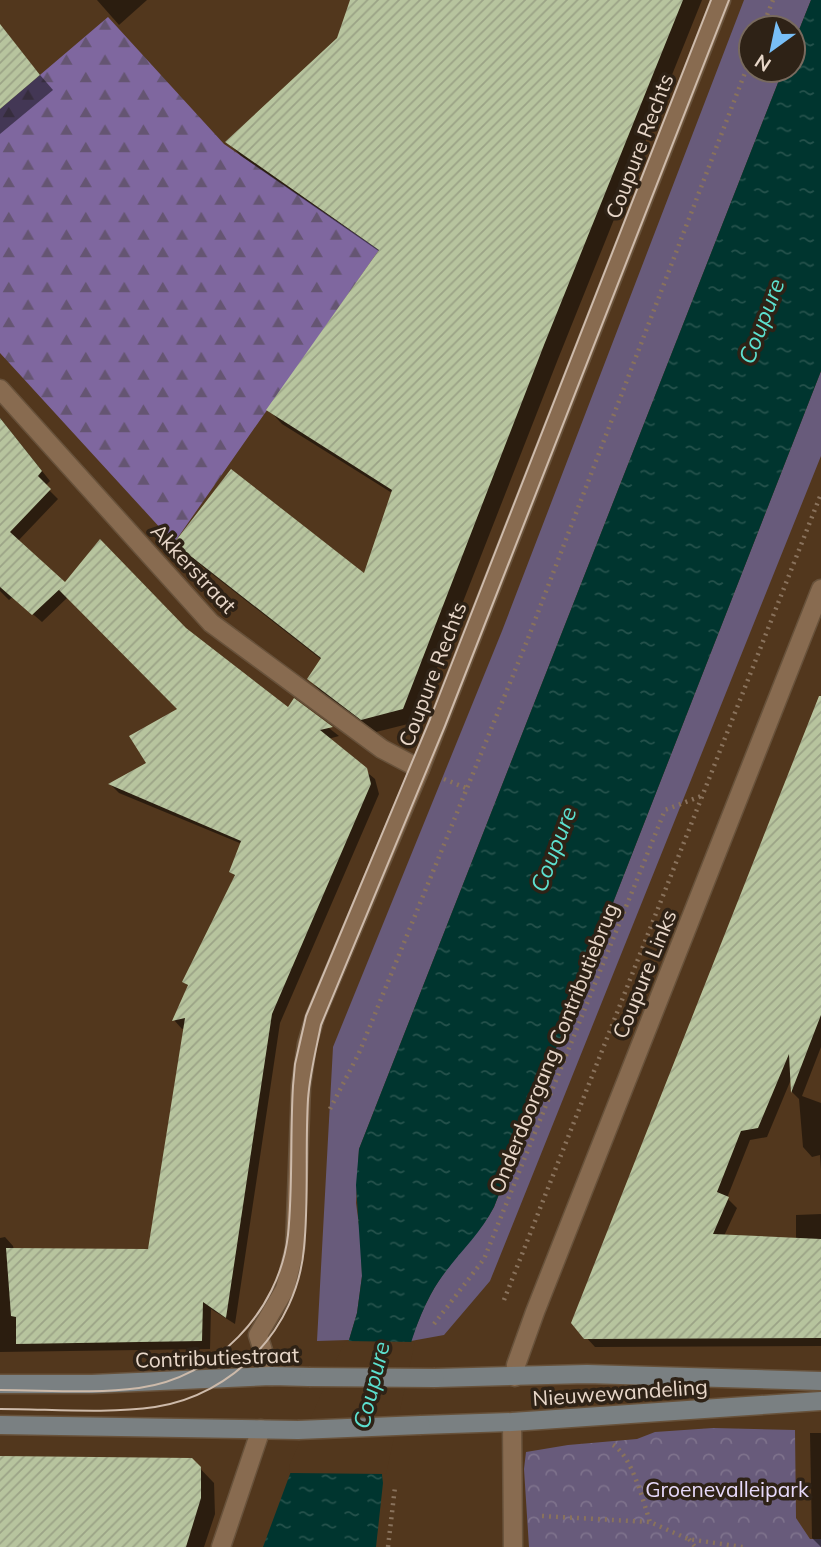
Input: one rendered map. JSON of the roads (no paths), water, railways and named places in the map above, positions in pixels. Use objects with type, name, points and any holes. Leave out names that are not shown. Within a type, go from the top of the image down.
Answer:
[{"type":"main road","name":"Nieuwewandeling","points":[[435,1378],[587,1374],[821,1381]]},
{"type":"main road","name":"Contributiestraat","points":[[0,1384],[92,1384],[271,1376],[435,1378]]},
{"type":"main road","name":"Nieuwewandeling","points":[[261,1429],[512,1422],[821,1401]]},
{"type":"main road","points":[[0,1425],[261,1429]]},
{"type":"street","name":"Coupure Rechts","points":[[271,1376],[258,1335],[285,1289],[295,1248],[301,1086],[307,1044],[315,1017],[420,769],[721,0]]},
{"type":"street","name":"Akkerstraat","points":[[0,389],[211,623],[382,749],[420,769]]},
{"type":"street","name":"Coupure Links","points":[[515,1377],[516,1365],[535,1312],[821,589]]},
{"type":"street","points":[[512,1422],[513,1547]]},
{"type":"street","points":[[221,1547],[261,1429]]},
{"type":"water","name":"Coupure","points":[[811,0],[821,0],[821,371],[494,1207],[480,1230],[438,1282],[421,1315],[400,1382],[382,1475],[376,1547],[263,1547],[290,1474],[349,1340],[357,1313],[362,1276],[356,1185],[359,1149],[777,84],[807,84],[805,14]]},
{"type":"tram line","points":[[0,1390],[104,1391],[167,1382],[193,1371],[239,1337],[272,1290],[288,1235],[293,1086],[306,1016],[430,719],[711,0]]},
{"type":"tram line","points":[[0,1409],[117,1410],[155,1407],[184,1400],[235,1373],[275,1330],[289,1305],[299,1277],[304,1248],[308,1099],[321,1025],[445,726],[729,0]]},
{"type":"park label","name":"Groenevalleipark","points":[[727,1489]]}]
